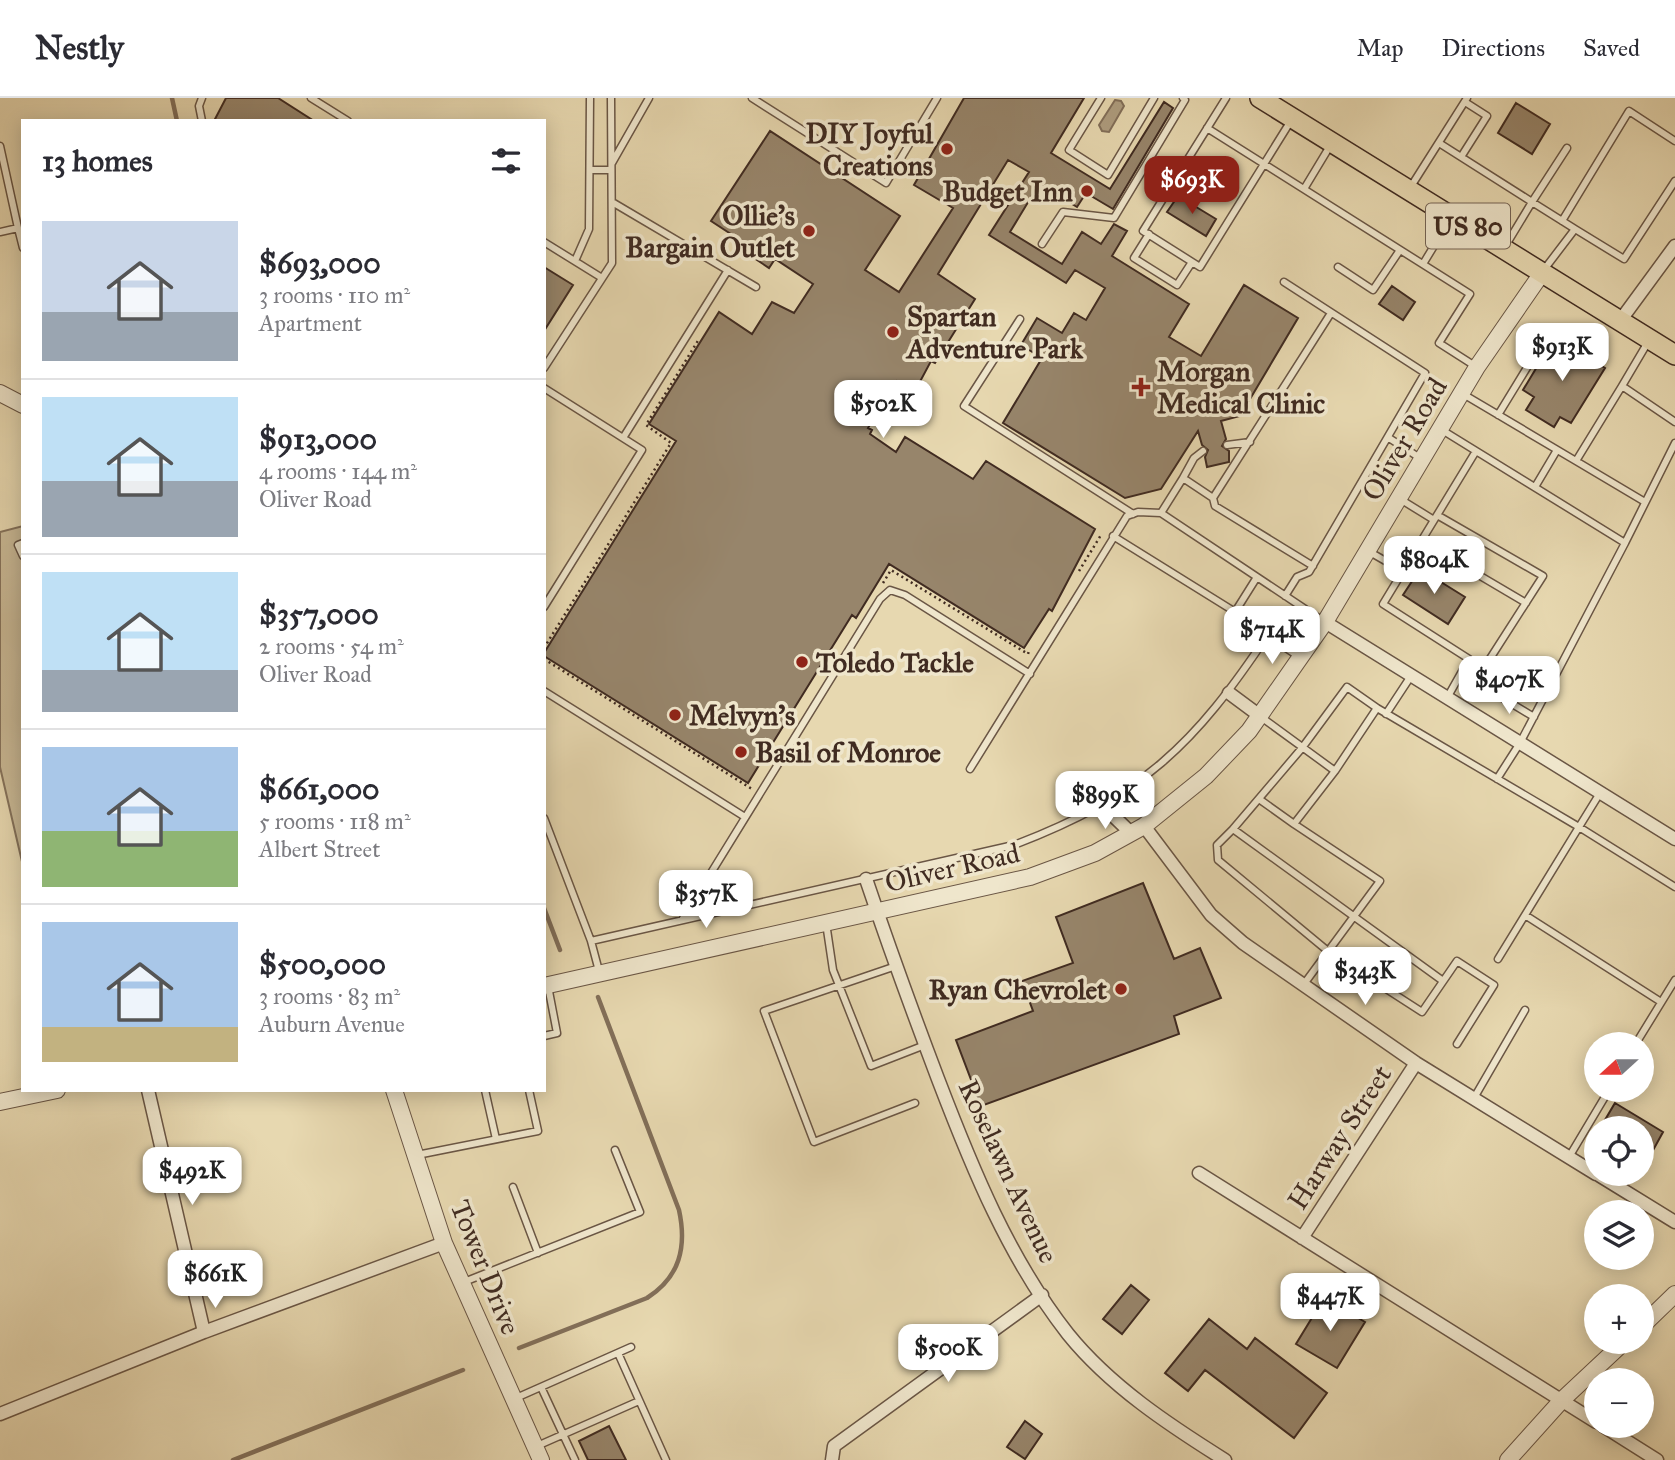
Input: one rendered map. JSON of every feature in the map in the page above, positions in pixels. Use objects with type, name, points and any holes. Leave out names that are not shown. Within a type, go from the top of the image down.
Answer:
[{"type":"main road","name":"US 80","points":[[1265,99],[1675,355]]},
{"type":"street","points":[[1620,321],[1675,246]]},
{"type":"street","name":"Oliver Road","points":[[546,986],[1030,877],[1095,853],[1138,830],[1206,776],[1259,716],[1325,622],[1477,367],[1542,273]]},
{"type":"street","points":[[0,393],[21,404]]},
{"type":"street","points":[[1325,622],[1675,839]]},
{"type":"street","points":[[1269,633],[1302,655]]},
{"type":"street","points":[[1228,693],[1259,716]]},
{"type":"street","points":[[1102,804],[1138,830],[1211,915],[1243,943],[1416,1063],[1584,1166]]},
{"type":"street","name":"Roselawn Avenue","points":[[866,879],[965,1150],[1007,1240],[1069,1335],[1107,1373],[1167,1424],[1225,1460]]},
{"type":"street","name":"Harway Street","points":[[1302,1238],[1416,1063]]},
{"type":"street","points":[[0,1102],[48,1092]]},
{"type":"street","points":[[148,1092],[204,1332]]},
{"type":"street","name":"Tower Drive","points":[[395,1092],[444,1242],[538,1454]]},
{"type":"street","points":[[1199,1173],[1584,1415]]},
{"type":"street","points":[[1615,1186],[1675,1223]]},
{"type":"street","points":[[0,1414],[204,1332],[444,1242]]},
{"type":"street","points":[[1654,1314],[1675,1294]]},
{"type":"street","points":[[832,1460],[834,1446],[1042,1295]]},
{"type":"street","points":[[1508,1460],[1562,1401],[1611,1354]]},
{"type":"street","points":[[1622,1438],[1657,1460]]},
{"type":"lane","points":[[202,98],[199,106],[202,119]]},
{"type":"lane","points":[[311,98],[345,119]]},
{"type":"lane","points":[[575,261],[589,229],[590,98]]},
{"type":"lane","points":[[546,365],[612,263],[611,98]]},
{"type":"lane","points":[[611,167],[649,98]]},
{"type":"lane","points":[[752,98],[886,183],[937,98]]},
{"type":"lane","points":[[1101,98],[1069,150],[1108,175],[1154,98]]},
{"type":"lane","points":[[1042,244],[1063,212],[1114,218],[1185,100],[1183,98]]},
{"type":"lane","points":[[1226,98],[1143,231],[1200,267],[1293,118]]},
{"type":"lane","points":[[1409,190],[1466,100],[1487,116],[1461,157]]},
{"type":"lane","points":[[1562,221],[1629,111],[1675,141]]},
{"type":"lane","points":[[1207,128],[1470,294],[1439,343],[1477,367]]},
{"type":"lane","points":[[1304,189],[1332,142]]},
{"type":"lane","points":[[1439,143],[1623,259],[1675,181]]},
{"type":"lane","points":[[0,146],[21,240]]},
{"type":"lane","points":[[1504,248],[1567,148]]},
{"type":"lane","points":[[591,170],[611,167]]},
{"type":"lane","points":[[612,202],[756,287]]},
{"type":"lane","points":[[1423,264],[1451,216]]},
{"type":"lane","points":[[0,232],[18,228]]},
{"type":"lane","points":[[1542,273],[1575,229]]},
{"type":"lane","points":[[1149,234],[1134,258],[1177,285],[1192,262]]},
{"type":"lane","points":[[546,243],[602,278]]},
{"type":"lane","points":[[1338,267],[1373,290],[1400,250]]},
{"type":"lane","points":[[623,438],[728,270]]},
{"type":"lane","points":[[1284,282],[1425,373],[1309,572],[1297,577],[1285,596]]},
{"type":"lane","points":[[1213,498],[1331,313]]},
{"type":"lane","points":[[1020,318],[964,407],[1133,514]]},
{"type":"lane","points":[[1576,461],[1649,340]]},
{"type":"lane","points":[[1498,415],[1539,348]]},
{"type":"lane","points":[[1622,386],[1675,422]]},
{"type":"lane","points":[[546,389],[642,450],[546,604]]},
{"type":"lane","points":[[1461,393],[1646,502]]},
{"type":"lane","points":[[1440,429],[1625,543]]},
{"type":"lane","points":[[1389,438],[1422,460]]},
{"type":"lane","points":[[1227,445],[1250,442]]},
{"type":"lane","points":[[1497,779],[1534,717],[1675,443]]},
{"type":"lane","points":[[1535,487],[1558,450]]},
{"type":"lane","points":[[1399,498],[1436,517],[1543,576],[1484,668],[1383,604],[1421,541],[1436,517],[1476,451]]},
{"type":"lane","points":[[1161,513],[1194,458],[1203,452]]},
{"type":"lane","points":[[1183,478],[1213,498],[1215,506],[1312,566]]},
{"type":"lane","points":[[970,769],[1127,516],[1161,513],[1325,622]]},
{"type":"lane","points":[[591,941],[1014,845],[1058,828],[1133,787],[1170,758],[1228,693],[1269,633],[1113,536]]},
{"type":"lane","points":[[1421,541],[1526,603]]},
{"type":"lane","points":[[1368,550],[1403,571]]},
{"type":"lane","points":[[1235,612],[1257,577]]},
{"type":"lane","points":[[682,921],[880,599],[891,590],[905,595],[1030,674]]},
{"type":"lane","points":[[1447,698],[1469,659]]},
{"type":"lane","points":[[1461,673],[1534,717]]},
{"type":"lane","points":[[1386,714],[1411,676]]},
{"type":"lane","points":[[1457,1044],[1494,985],[1457,961],[1422,1012],[1329,952],[1218,860],[1217,845],[1302,748],[1347,687],[1386,714],[1579,827],[1675,887]]},
{"type":"lane","points":[[546,692],[745,817]]},
{"type":"lane","points":[[1294,824],[1335,771],[1377,708]]},
{"type":"lane","points":[[1259,716],[1335,771]]},
{"type":"lane","points":[[1498,959],[1601,793]]},
{"type":"lane","points":[[1259,799],[1380,881],[1303,985]]},
{"type":"lane","points":[[546,823],[591,941],[600,973]]},
{"type":"lane","points":[[1233,829],[1443,981]]},
{"type":"lane","points":[[1525,915],[1661,1002]]},
{"type":"lane","points":[[826,923],[832,971],[871,1066],[925,1045]]},
{"type":"lane","points":[[896,966],[764,1011],[814,1142],[915,1103]]},
{"type":"lane","points":[[1644,1032],[1675,980]]},
{"type":"lane","points":[[546,986],[557,1033],[546,1036]]},
{"type":"lane","points":[[1474,1098],[1525,1010]]},
{"type":"lane","points":[[485,1092],[496,1139]]},
{"type":"lane","points":[[415,1155],[538,1131],[529,1092]]},
{"type":"lane","points":[[1569,1157],[1602,1102]]},
{"type":"lane","points":[[462,1283],[640,1212],[615,1150]]},
{"type":"lane","points":[[513,1187],[538,1253]]},
{"type":"lane","points":[[514,1399],[631,1347]]},
{"type":"lane","points":[[618,1353],[666,1460]]},
{"type":"lane","points":[[541,1387],[575,1460]]},
{"type":"lane","points":[[538,1454],[563,1435],[639,1401]]},
{"type":"shaded area","points":[[1115,100],[1121,101],[1124,106],[1109,132],[1102,131],[1099,125]]},
{"type":"shaded area","points":[[21,527],[21,857],[0,767],[0,532]]},
{"type":"building","points":[[226,98],[278,98],[311,119],[215,119]]},
{"type":"building","points":[[964,98],[1084,98],[1051,153],[1110,189],[1164,102],[1173,108],[1113,209],[1086,193],[1077,207],[1039,184],[1010,232],[1062,264],[1082,232],[1101,244],[1114,224],[1127,231],[1112,256],[1189,304],[1169,337],[1201,356],[1244,285],[1298,318],[1240,416],[1221,421],[1226,439],[1222,446],[1229,451],[1229,462],[1207,467],[1205,457],[1208,450],[1202,445],[1198,431],[1161,489],[1125,498],[1003,423],[1042,358],[1021,345],[1037,318],[1062,333],[1074,313],[1086,320],[1105,288],[1075,270],[1066,283],[989,235],[1029,172],[1008,160],[938,274],[975,299],[935,363],[931,361],[915,391],[897,381],[868,428],[872,430],[870,434],[896,452],[905,437],[973,479],[986,461],[1095,529],[1052,611],[1049,609],[1024,648],[889,564],[856,618],[852,615],[748,783],[546,657],[546,650],[676,441],[649,424],[719,312],[752,334],[772,302],[794,313],[813,284],[775,259],[769,268],[739,248],[743,242],[711,221],[770,131],[900,216],[865,270],[899,292],[953,208],[914,185]]},
{"type":"building","points":[[1516,103],[1550,124],[1532,154],[1498,133]]},
{"type":"building","points":[[1178,196],[1216,219],[1206,236],[1167,212]]},
{"type":"building","points":[[546,268],[573,285],[546,328]]},
{"type":"building","points":[[1392,286],[1415,302],[1403,320],[1379,304]]},
{"type":"building","points":[[1555,337],[1605,368],[1571,423],[1560,417],[1554,427],[1526,410],[1534,397],[1523,390]]},
{"type":"building","points":[[1420,569],[1465,597],[1448,624],[1403,595]]},
{"type":"building","name":"Ryan Chevrolet","points":[[1143,883],[1174,959],[1200,948],[1221,998],[1174,1016],[1179,1034],[981,1106],[956,1040],[1033,1011],[1022,981],[1073,963],[1056,917]]},
{"type":"building","points":[[1615,1103],[1637,1116],[1607,1116]]},
{"type":"building","points":[[1654,1127],[1663,1132],[1654,1148]]},
{"type":"building","points":[[1131,1285],[1149,1300],[1122,1334],[1103,1319]]},
{"type":"building","points":[[1324,1298],[1365,1322],[1337,1368],[1296,1344]]},
{"type":"building","points":[[1209,1319],[1247,1349],[1255,1338],[1327,1393],[1294,1438],[1205,1370],[1188,1391],[1165,1373]]},
{"type":"building","points":[[1025,1421],[1042,1434],[1025,1459],[1007,1447]]},
{"type":"building","points":[[609,1426],[626,1460],[588,1460],[579,1441]]},
{"type":"waterway","points":[[172,98],[177,119]]},
{"type":"waterway","points":[[546,913],[560,950]]},
{"type":"waterway","points":[[519,1348],[647,1298],[658,1290],[674,1271],[681,1249],[679,1210],[598,997]]},
{"type":"waterway","points":[[233,1460],[463,1370]]},
{"type":"place","name":"DIY Joyful Creations","points":[[947,149]]},
{"type":"place","name":"Budget Inn","points":[[1087,191]]},
{"type":"place","name":"Ollie's Bargain Outlet","points":[[809,231]]},
{"type":"place","name":"Spartan Adventure Park","points":[[893,332]]},
{"type":"place","name":"Morgan Medical Clinic","points":[[1141,387]]},
{"type":"place","name":"Toledo Tackle","points":[[802,662]]},
{"type":"place","name":"Melvyn's","points":[[675,715]]},
{"type":"place","name":"Basil of Monroe","points":[[741,752]]},
{"type":"place","name":"Ryan Chevrolet","points":[[1121,989]]}]
